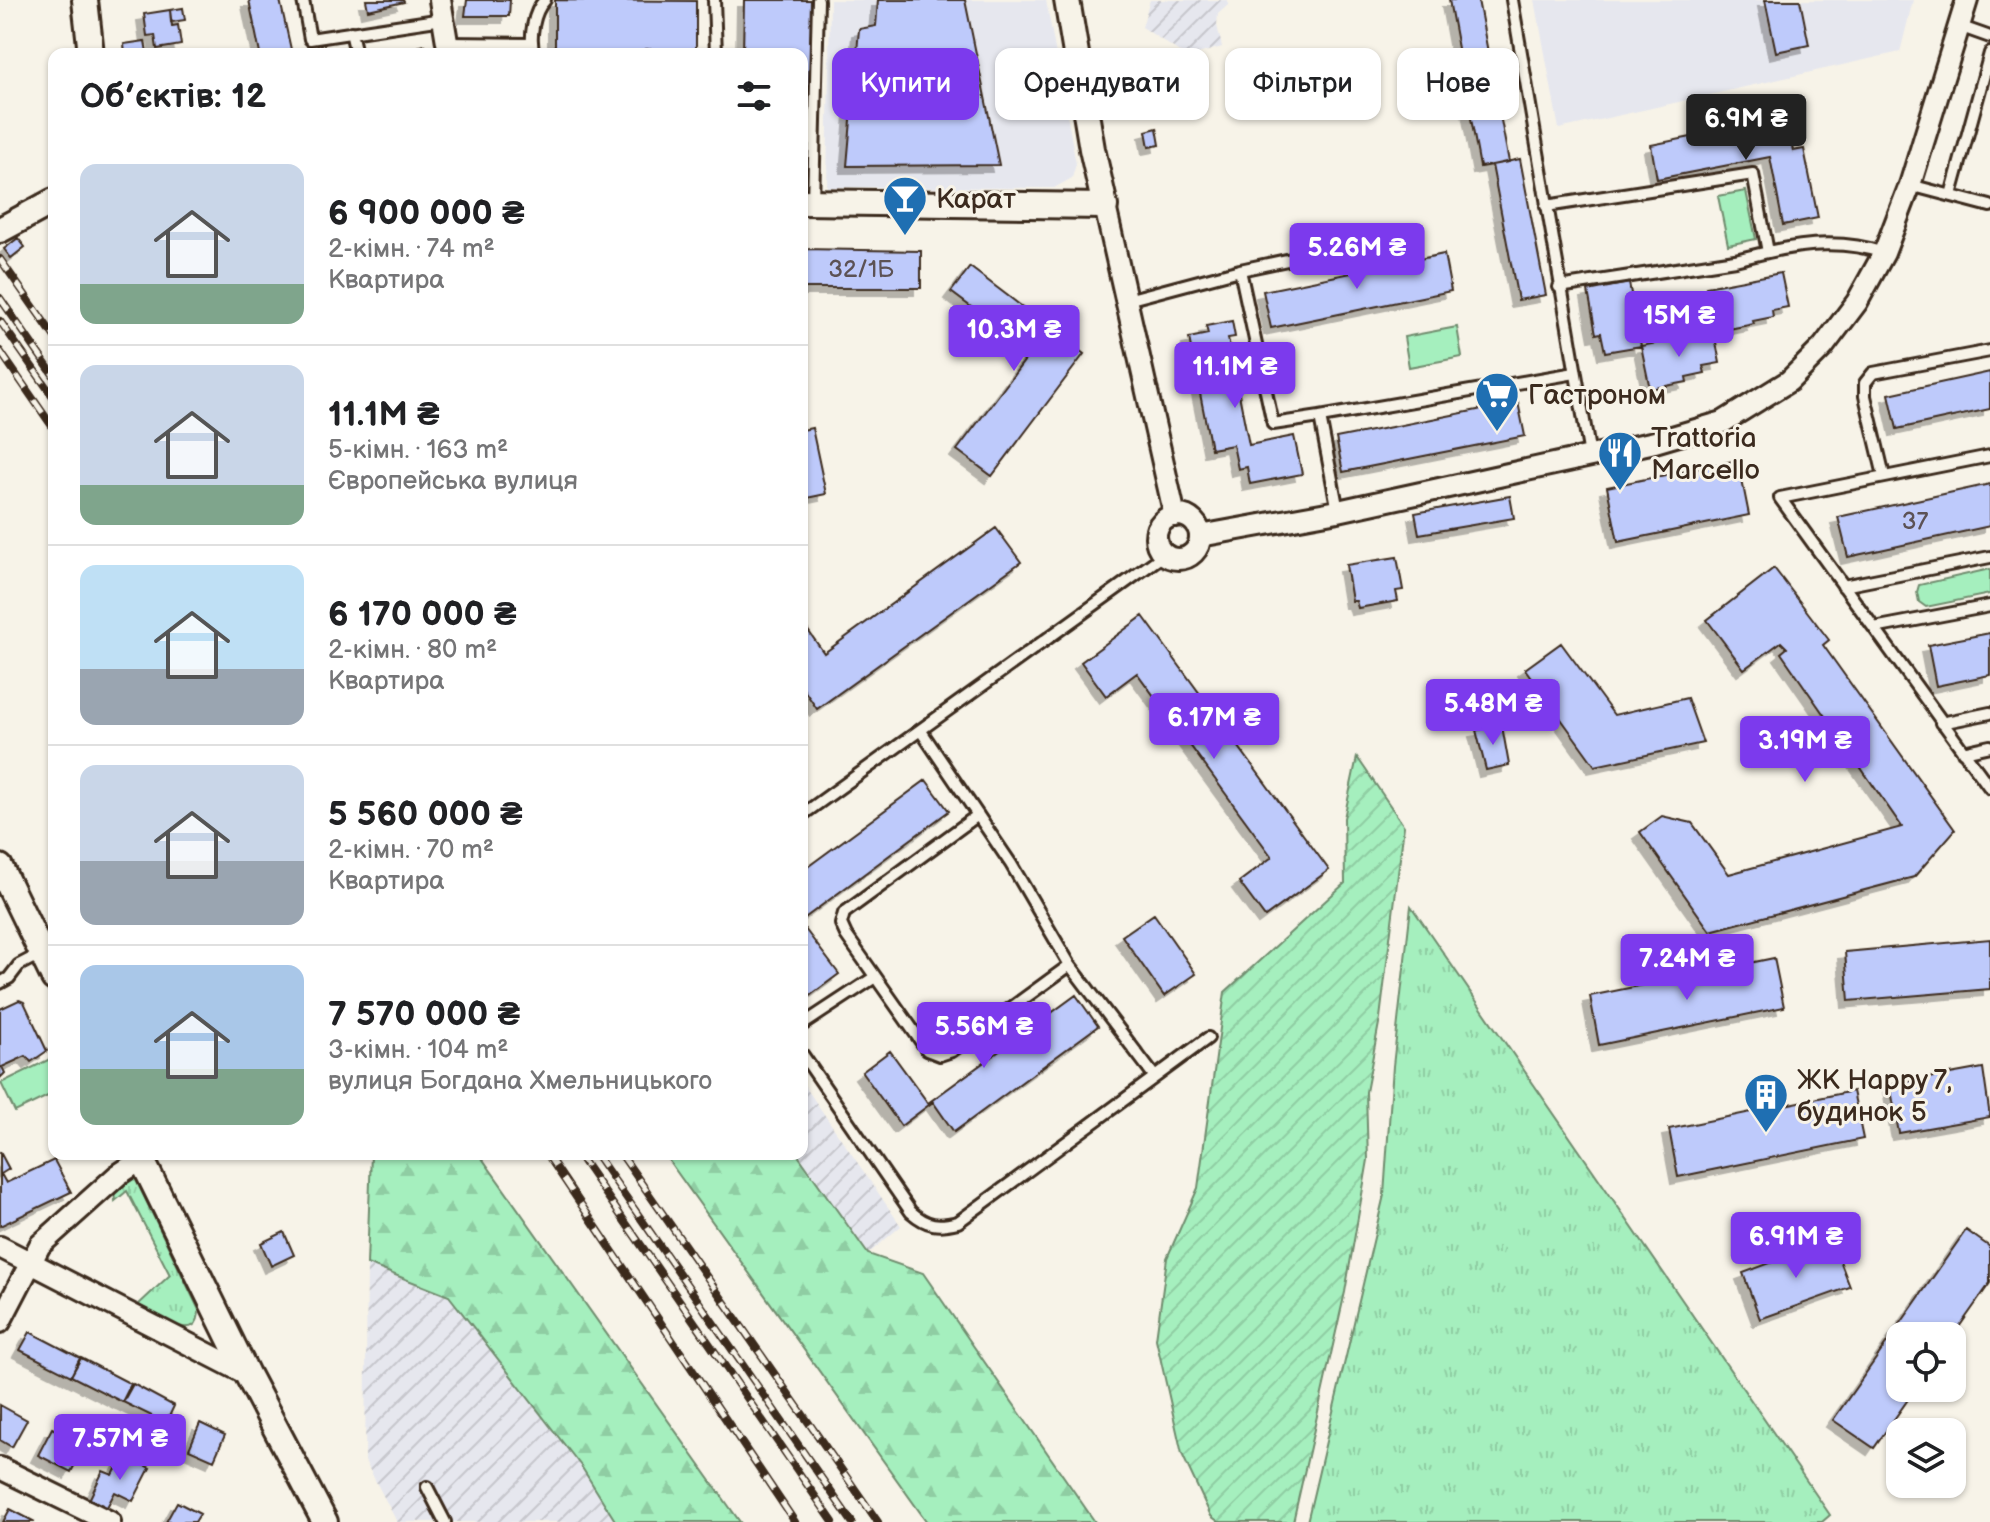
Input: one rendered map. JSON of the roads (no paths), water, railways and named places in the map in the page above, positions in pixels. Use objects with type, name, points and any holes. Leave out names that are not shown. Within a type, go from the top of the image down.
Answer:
[{"type":"street","points":[[85,0],[90,48]]},
{"type":"street","points":[[1067,0],[1092,149],[1175,516]]},
{"type":"street","points":[[1200,536],[1338,511],[1655,442],[1723,422],[1789,381],[1831,336],[1857,302],[1884,253],[1910,185],[1967,0]]},
{"type":"street","points":[[441,10],[448,48]]},
{"type":"street","points":[[808,202],[1105,206]]},
{"type":"street","points":[[1,230],[48,204]]},
{"type":"street","points":[[1175,516],[1189,518],[1199,529],[1200,536],[1197,549],[1185,558],[1171,558],[1157,542],[1162,522],[1175,516]]},
{"type":"street","points":[[0,867],[48,966]]},
{"type":"street","points":[[0,1322],[40,1245],[136,1160]]},
{"type":"street","points":[[143,1160],[247,1374],[325,1522]]},
{"type":"street","points":[[0,1247],[247,1374]]},
{"type":"street","points":[[0,1468],[110,1522]]},
{"type":"lane","points":[[303,0],[310,39],[441,10]]},
{"type":"lane","points":[[532,48],[534,20],[545,0]]},
{"type":"lane","points":[[714,0],[716,48]]},
{"type":"lane","points":[[808,202],[818,0]]},
{"type":"lane","points":[[1512,0],[1590,456]]},
{"type":"lane","points":[[1959,26],[1990,37]]},
{"type":"lane","points":[[351,32],[355,48]]},
{"type":"lane","points":[[1951,195],[1990,53]]},
{"type":"lane","points":[[1546,206],[1753,174],[1768,252]]},
{"type":"lane","points":[[1910,185],[1990,206]]},
{"type":"lane","points":[[1127,300],[1240,270],[1409,234]]},
{"type":"lane","points":[[1559,287],[1735,260],[1807,244],[1846,244],[1884,253]]},
{"type":"lane","points":[[1240,270],[1273,424],[1575,373]]},
{"type":"lane","points":[[1884,476],[1865,396],[1865,383],[1873,373],[1990,351]]},
{"type":"lane","points":[[1320,417],[1338,511]]},
{"type":"lane","points":[[1990,456],[1780,498],[1990,788]]},
{"type":"lane","points":[[808,811],[1165,554]]},
{"type":"lane","points":[[1843,586],[1990,557]]},
{"type":"lane","points":[[1874,628],[1990,606]]},
{"type":"lane","points":[[1941,723],[1990,713]]},
{"type":"lane","points":[[921,731],[1011,864],[1070,965],[1155,1077]]},
{"type":"lane","points":[[1963,752],[1990,746]]},
{"type":"lane","points":[[978,815],[844,913],[841,924],[846,935],[927,1050],[940,1055],[952,1051],[1070,965]]},
{"type":"lane","points":[[0,983],[9,978],[19,965],[42,953]]},
{"type":"lane","points":[[808,1021],[875,977]]},
{"type":"lane","points":[[808,1063],[911,1212],[923,1223],[941,1227],[958,1222],[1208,1038]]},
{"type":"lane","points":[[427,1487],[445,1522]]},
{"type":"railway","points":[[0,259],[48,327]]},
{"type":"railway","points":[[0,298],[48,367]]},
{"type":"railway","points":[[0,321],[48,389]]},
{"type":"railway","points":[[0,351],[48,420]]},
{"type":"railway","points":[[551,1160],[795,1522]]},
{"type":"railway","points":[[582,1160],[833,1522]]},
{"type":"railway","points":[[600,1160],[852,1522]]},
{"type":"railway","points":[[625,1160],[878,1522]]},
{"type":"place","name":"Карат","points":[[905,237]]},
{"type":"place","name":"Гастроном","points":[[1497,433]]},
{"type":"place","name":"Trattoria Marcello","points":[[1620,492]]},
{"type":"place","name":"ЖК Happy 7, будинок 5","points":[[1766,1134]]}]
